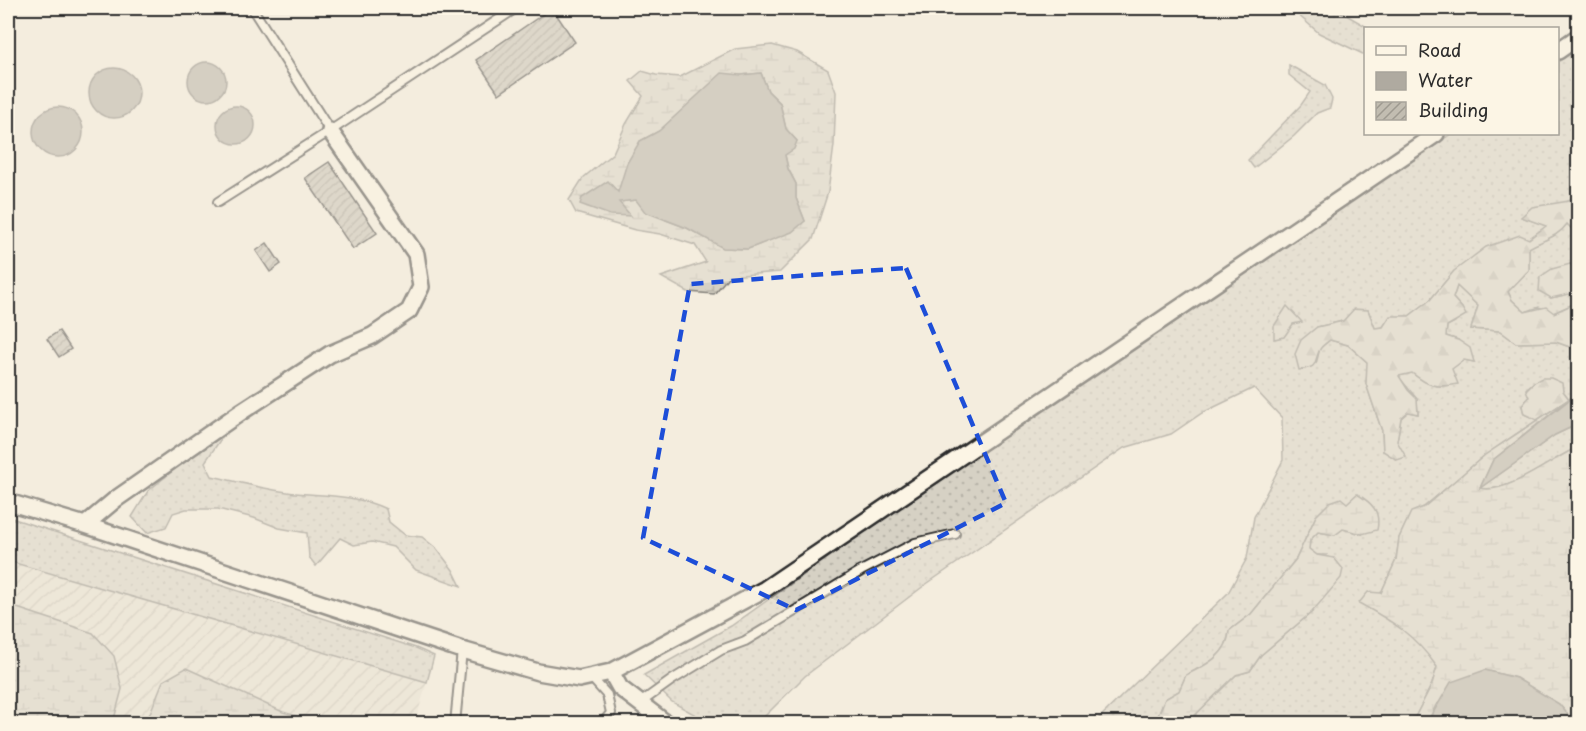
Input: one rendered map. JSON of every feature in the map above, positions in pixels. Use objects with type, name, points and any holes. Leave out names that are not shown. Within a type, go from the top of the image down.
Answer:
[{"type":"street","points":[[1559,50],[1578,37]]},
{"type":"street","points":[[85,525],[116,499],[241,412],[330,354],[372,336],[409,311],[421,287],[416,254],[330,131]]},
{"type":"street","points":[[8,502],[85,525],[462,650],[538,672],[579,679],[611,672],[765,589],[1435,135]]},
{"type":"street","points":[[611,672],[620,688],[667,723]]},
{"type":"lane","points":[[252,8],[330,131]]},
{"type":"lane","points":[[218,202],[516,8]]},
{"type":"lane","points":[[640,703],[721,650],[745,641],[861,571],[915,543],[955,534]]},
{"type":"lane","points":[[455,723],[462,650]]},
{"type":"lane","points":[[591,677],[607,695],[611,713],[602,723]]},
{"type":"highlighted area","points":[[906,268],[1006,503],[796,610],[643,538],[690,284]]},
{"type":"shaded area","points":[[8,561],[427,682],[415,723],[8,723]]},
{"type":"green space","points":[[1288,8],[1334,8],[1367,27],[1364,27],[1364,55],[1319,33]]},
{"type":"green space","points":[[772,45],[797,52],[828,70],[836,92],[834,145],[828,192],[813,239],[780,272],[729,276],[714,294],[688,292],[661,277],[706,262],[695,245],[576,213],[569,200],[583,178],[613,153],[626,124],[643,96],[630,81],[642,71],[680,77],[735,49]],"holes":[[[761,73],[768,91],[780,103],[786,129],[797,141],[785,155],[788,168],[796,184],[796,198],[805,221],[748,249],[724,248],[687,228],[666,220],[636,200],[618,202],[630,216],[582,198],[618,192],[640,141],[659,131],[722,74]]]},
{"type":"green space","points":[[1578,48],[1578,187],[1569,201],[1522,217],[1547,226],[1528,239],[1454,271],[1430,300],[1409,316],[1390,317],[1383,327],[1375,328],[1368,310],[1343,321],[1317,327],[1316,364],[1320,348],[1330,340],[1348,345],[1368,363],[1366,384],[1382,431],[1383,451],[1397,441],[1401,418],[1408,412],[1418,414],[1417,399],[1398,376],[1412,373],[1433,385],[1457,384],[1451,369],[1464,360],[1474,362],[1458,340],[1446,336],[1447,326],[1455,322],[1462,308],[1453,298],[1457,286],[1478,306],[1471,329],[1500,331],[1516,343],[1556,342],[1578,350],[1577,394],[1569,399],[1563,391],[1534,382],[1526,389],[1529,396],[1522,406],[1524,414],[1537,420],[1485,455],[1424,507],[1411,513],[1399,538],[1396,560],[1381,593],[1359,602],[1399,625],[1425,650],[1437,667],[1432,684],[1412,723],[1187,723],[1236,675],[1250,671],[1261,655],[1312,612],[1327,555],[1317,555],[1309,549],[1310,540],[1318,532],[1335,535],[1343,529],[1362,534],[1346,503],[1316,516],[1296,559],[1251,614],[1229,631],[1228,640],[1220,653],[1208,663],[1186,675],[1179,691],[1165,699],[1155,723],[1094,723],[1228,593],[1247,558],[1254,517],[1283,460],[1282,418],[1254,388],[1202,413],[1171,434],[1124,448],[925,585],[805,676],[758,723],[710,723],[672,702],[644,675],[731,626],[900,507],[1450,135],[1559,135],[1559,61]]},
{"type":"green space","points":[[1289,65],[1325,85],[1332,99],[1330,108],[1317,113],[1294,136],[1254,168],[1248,160],[1301,105],[1310,92],[1289,75]]},
{"type":"green space","points":[[1578,187],[1578,231],[1567,224],[1555,235],[1529,248],[1529,270],[1508,292],[1512,300],[1525,312],[1546,307],[1554,313],[1578,302],[1578,350],[1556,342],[1516,343],[1500,331],[1471,329],[1478,306],[1457,286],[1453,298],[1466,315],[1447,326],[1446,336],[1470,348],[1474,362],[1464,360],[1452,369],[1458,384],[1434,385],[1412,373],[1399,376],[1417,399],[1418,414],[1408,412],[1401,418],[1397,441],[1406,457],[1397,460],[1383,451],[1382,431],[1366,384],[1367,362],[1348,345],[1330,340],[1320,349],[1314,365],[1299,370],[1295,354],[1301,340],[1317,327],[1343,321],[1354,309],[1368,310],[1375,328],[1383,327],[1390,316],[1409,316],[1430,300],[1454,271],[1486,247],[1520,235],[1529,239],[1546,226],[1521,217],[1532,207],[1569,201]]},
{"type":"green space","points":[[1567,223],[1572,229],[1578,231],[1578,271],[1570,264],[1551,298],[1569,294],[1578,302],[1553,313],[1539,307],[1525,312],[1512,300],[1508,291],[1529,270],[1529,248],[1555,235]]},
{"type":"green space","points":[[1570,264],[1578,271],[1578,301],[1569,294],[1551,298],[1539,291],[1540,277],[1552,269]]},
{"type":"green space","points":[[1287,306],[1302,322],[1293,324],[1284,337],[1274,339],[1274,326]]},
{"type":"green space","points":[[1542,378],[1551,378],[1562,383],[1563,391],[1569,399],[1537,420],[1524,414],[1522,406],[1529,397],[1526,390]]},
{"type":"green space","points":[[1569,399],[1493,460],[1480,488],[1491,489],[1516,481],[1578,447],[1578,723],[1575,723],[1559,704],[1516,678],[1485,670],[1436,705],[1427,723],[1412,723],[1432,684],[1437,667],[1411,637],[1359,603],[1368,592],[1381,593],[1396,560],[1399,538],[1411,512],[1424,507],[1485,455]]},
{"type":"green space","points":[[1578,424],[1578,447],[1517,481],[1491,489],[1480,488],[1555,435]]},
{"type":"green space","points":[[223,436],[205,462],[212,476],[285,492],[353,499],[375,504],[386,509],[389,522],[405,535],[422,537],[437,549],[453,570],[461,586],[416,570],[393,547],[372,542],[354,545],[340,538],[316,566],[309,557],[307,533],[279,528],[254,518],[218,509],[186,509],[173,513],[166,527],[147,533],[132,517],[148,491],[207,443]]},
{"type":"green space","points":[[1357,494],[1374,508],[1378,518],[1377,530],[1362,534],[1343,529],[1335,535],[1318,532],[1310,540],[1309,549],[1317,555],[1334,558],[1343,569],[1341,578],[1312,612],[1261,655],[1250,671],[1236,675],[1187,723],[1155,723],[1165,699],[1179,691],[1186,675],[1208,663],[1220,653],[1225,647],[1229,631],[1251,614],[1296,559],[1316,516],[1330,502],[1341,498],[1347,503]]},
{"type":"green space","points":[[8,517],[416,648],[434,656],[427,682],[8,561]]},
{"type":"green space","points":[[8,605],[93,633],[114,656],[122,689],[113,723],[8,723]]},
{"type":"green space","points":[[186,668],[283,712],[319,723],[146,723],[163,681]]},
{"type":"water","points":[[207,62],[221,67],[226,81],[221,95],[207,100],[193,95],[188,81],[193,67]]},
{"type":"water","points":[[109,68],[119,68],[132,75],[139,88],[139,98],[132,111],[119,118],[109,118],[100,114],[93,107],[89,98],[89,88],[93,79],[100,72]]},
{"type":"water","points":[[722,73],[741,75],[761,73],[768,91],[780,103],[786,129],[797,141],[794,149],[785,155],[788,169],[796,184],[796,198],[805,221],[792,232],[748,249],[723,248],[687,228],[645,212],[636,200],[619,202],[631,216],[610,215],[580,204],[582,198],[608,181],[618,192],[627,163],[640,141],[659,131]]},
{"type":"water","points":[[236,106],[250,111],[255,125],[250,139],[236,144],[222,139],[217,125],[222,111]]},
{"type":"water","points":[[53,107],[63,107],[76,114],[83,127],[83,137],[76,150],[63,157],[53,157],[44,153],[37,146],[33,137],[33,127],[37,118],[44,111]]},
{"type":"water","points":[[1578,393],[1578,424],[1555,435],[1480,488],[1493,460]]},
{"type":"water","points":[[1485,670],[1516,678],[1559,704],[1575,723],[1427,723],[1451,682]]},
{"type":"building","points":[[552,8],[575,42],[499,94],[476,60]]},
{"type":"building","points":[[329,162],[377,233],[353,249],[305,178]]},
{"type":"building","points":[[267,243],[281,264],[270,272],[256,251]]},
{"type":"building","points":[[59,331],[71,349],[59,357],[47,339]]}]
